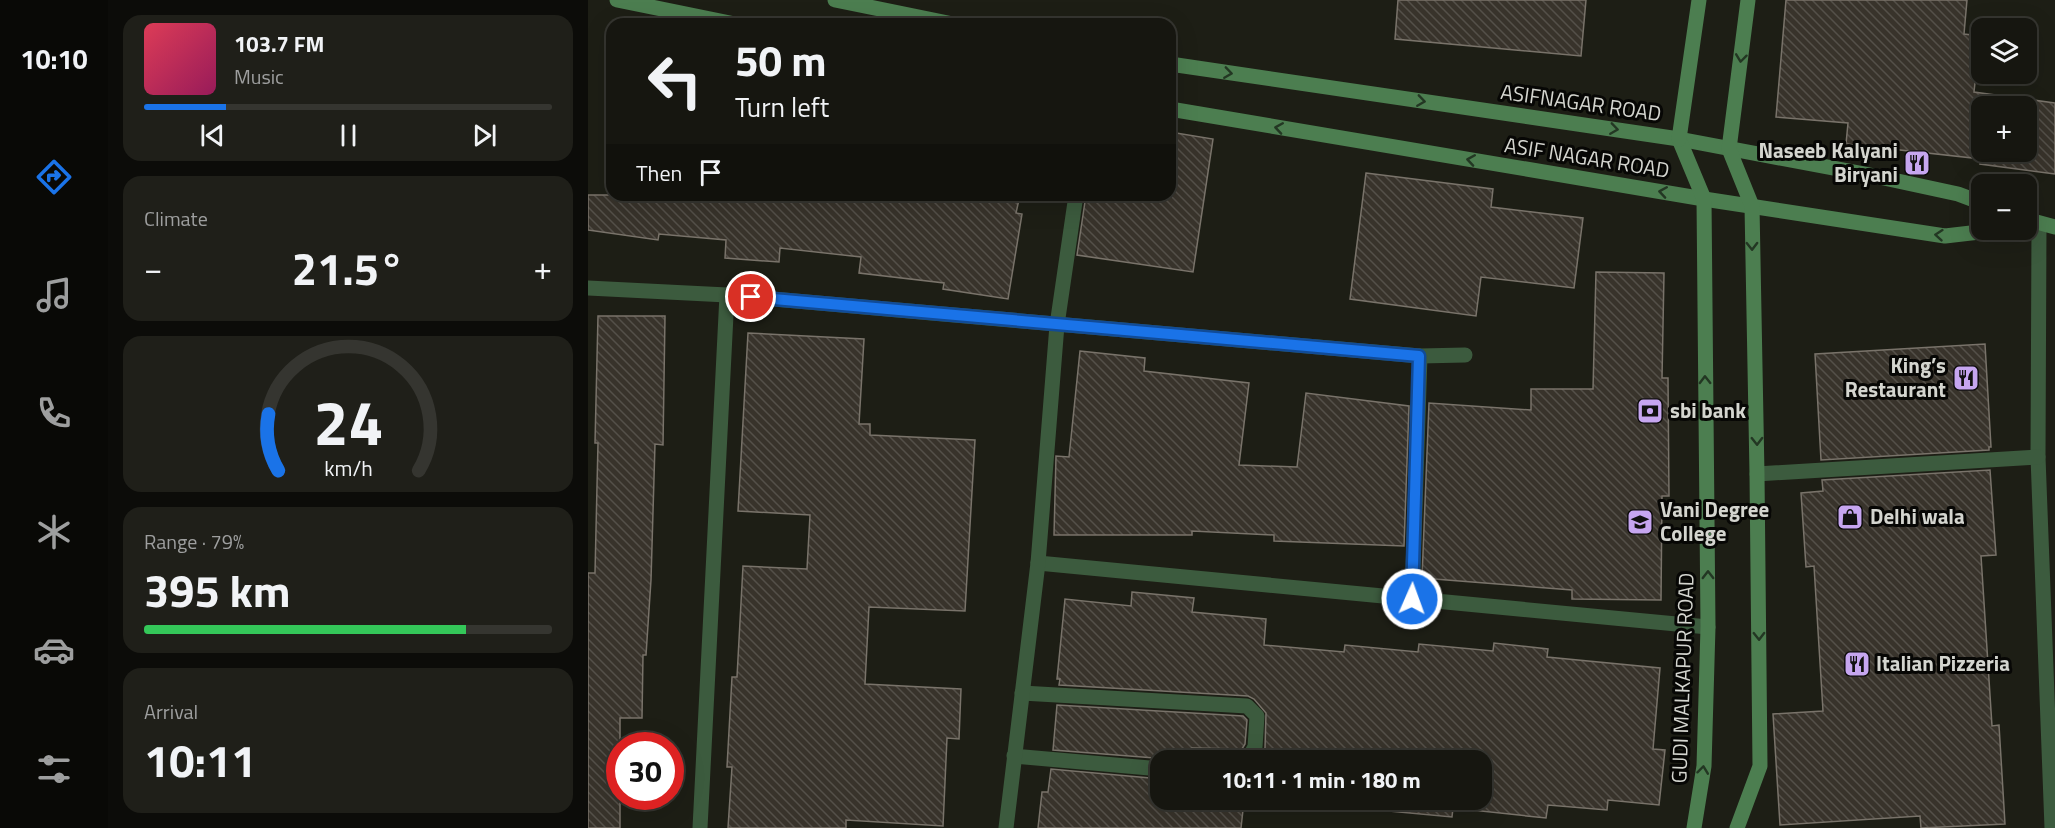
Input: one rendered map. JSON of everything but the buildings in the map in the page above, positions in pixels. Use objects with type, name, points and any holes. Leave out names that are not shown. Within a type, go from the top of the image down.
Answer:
[{"type":"main road","points":[[617,0],[706,18]]},
{"type":"main road","points":[[835,0],[924,18]]},
{"type":"main road","points":[[1679,139],[1699,0]]},
{"type":"main road","points":[[1737,828],[1760,766],[1752,207],[1729,149],[1748,0]]},
{"type":"main road","name":"ASIFNAGAR ROAD","points":[[1176,65],[1679,139],[1870,175],[1971,198]]},
{"type":"main road","name":"ASIF NAGAR ROAD","points":[[1176,110],[1752,207],[1945,236],[1971,233]]},
{"type":"main road","name":"GUDI MALKAPUR ROAD","points":[[1679,139],[1704,199],[1708,627],[1704,766],[1694,828]]},
{"type":"main road","points":[[2037,224],[2055,227]]},
{"type":"street","points":[[1006,828],[1038,563],[1057,326],[1075,201]]},
{"type":"street","points":[[2032,240],[2052,828]]},
{"type":"street","points":[[588,288],[727,295],[1057,326],[1419,356],[1464,355]]},
{"type":"street","points":[[700,828],[727,295]]},
{"type":"street","points":[[1412,599],[1419,356]]},
{"type":"street","points":[[1757,474],[2038,458]]},
{"type":"street","points":[[1038,563],[1708,627]]},
{"type":"street","points":[[1022,693],[1247,706],[1257,716],[1253,750]]},
{"type":"street","points":[[1014,756],[1150,768]]},
{"type":"place","name":"Naseeb Kalyani Biryani","points":[[1917,163]]},
{"type":"place","name":"King’s Restaurant","points":[[1966,378]]},
{"type":"place","name":"sbi bank","points":[[1650,411]]},
{"type":"place","name":"Delhi wala","points":[[1850,517]]},
{"type":"place","name":"Vani Degree College","points":[[1640,522]]},
{"type":"place","name":"Italian Pizzeria","points":[[1857,664]]},
{"type":"route","points":[[751,297],[1057,326],[1419,356],[1412,599]]}]
